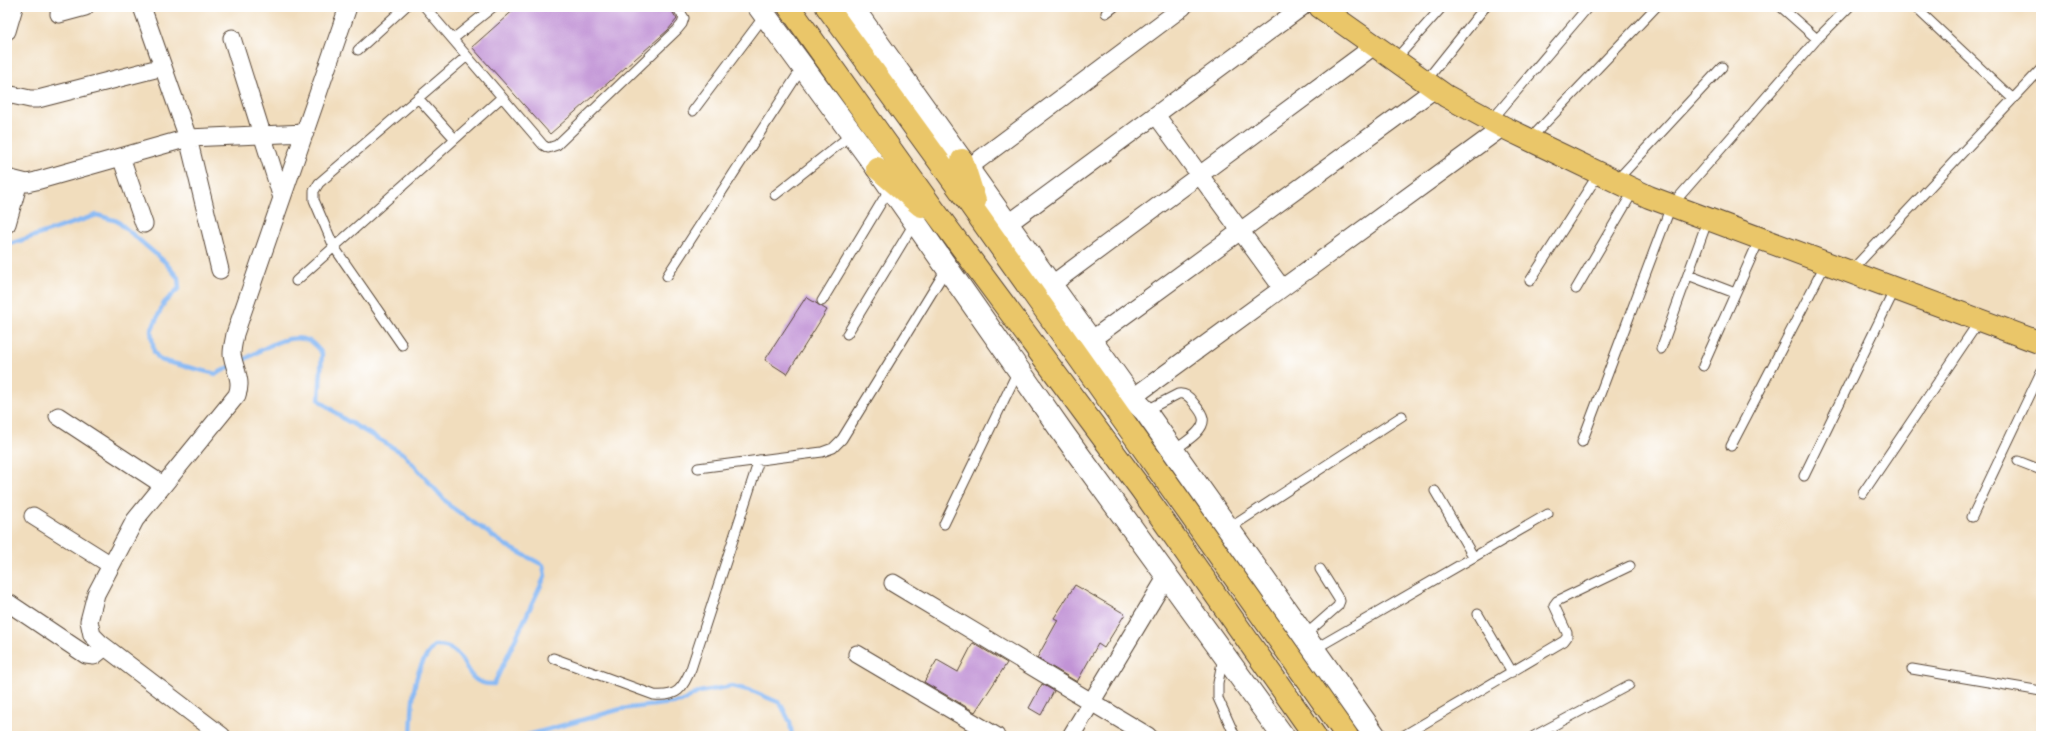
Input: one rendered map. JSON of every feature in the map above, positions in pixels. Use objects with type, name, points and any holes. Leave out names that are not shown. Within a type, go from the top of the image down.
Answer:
[{"type":"main road","points":[[789,7],[951,232],[1141,489],[1315,736]]},
{"type":"main road","points":[[827,7],[980,218],[1347,736]]},
{"type":"main road","points":[[1320,7],[1446,96],[1497,124],[1616,181],[1671,206],[2041,343]]},
{"type":"main road","points":[[965,164],[980,218]]},
{"type":"main road","points":[[877,168],[951,232]]},
{"type":"street","points":[[7,30],[14,7]]},
{"type":"street","points":[[59,14],[85,7]]},
{"type":"street","points":[[142,7],[188,138],[220,270]]},
{"type":"street","points":[[222,736],[105,647],[92,635],[89,621],[96,594],[136,520],[237,395],[240,382],[232,356],[235,334],[348,7]]},
{"type":"street","points":[[852,7],[1375,736]]},
{"type":"street","points":[[965,164],[1183,7]]},
{"type":"street","points":[[1008,224],[1302,7]]},
{"type":"street","points":[[762,11],[877,168],[1019,370],[1283,736]]},
{"type":"street","points":[[232,38],[282,198]]},
{"type":"street","points":[[1051,285],[1374,46]]},
{"type":"street","points":[[7,94],[30,99],[38,99],[163,67]]},
{"type":"street","points":[[1091,340],[1240,231],[1430,85]]},
{"type":"street","points":[[1156,115],[1282,288]]},
{"type":"street","points":[[1138,404],[1282,288],[1497,124]]},
{"type":"street","points":[[7,224],[13,180],[36,181],[188,138],[305,133]]},
{"type":"street","points":[[121,157],[144,224]]},
{"type":"street","points":[[58,416],[163,485]]},
{"type":"street","points":[[33,516],[112,565]]},
{"type":"street","points":[[1071,736],[1167,576]]},
{"type":"street","points":[[893,583],[1092,701],[1148,736]]},
{"type":"street","points":[[7,602],[86,655],[94,656],[105,647]]},
{"type":"street","points":[[857,654],[996,736]]},
{"type":"lane","points":[[358,50],[405,7]]},
{"type":"lane","points":[[425,7],[543,145],[548,148],[557,146],[682,24],[684,18],[677,7]]},
{"type":"lane","points":[[1106,13],[1114,7]]},
{"type":"lane","points":[[1394,60],[1442,7]]},
{"type":"lane","points":[[1430,85],[1485,7]]},
{"type":"lane","points":[[1497,124],[1588,7]]},
{"type":"lane","points":[[1530,140],[1656,7]]},
{"type":"lane","points":[[1781,7],[1817,39]]},
{"type":"lane","points":[[1582,442],[1671,206],[1817,39],[1848,7]]},
{"type":"lane","points":[[1915,7],[2012,99]]},
{"type":"lane","points":[[452,39],[487,9]]},
{"type":"lane","points":[[693,111],[762,11]]},
{"type":"lane","points":[[402,345],[334,247],[314,200],[314,192],[319,183],[466,56]]},
{"type":"lane","points":[[667,276],[803,67]]},
{"type":"lane","points":[[1530,281],[1616,181],[1722,67]]},
{"type":"lane","points":[[1850,272],[2041,69]]},
{"type":"lane","points":[[296,281],[502,97]]},
{"type":"lane","points":[[418,98],[455,139]]},
{"type":"lane","points":[[775,195],[852,134]]},
{"type":"lane","points":[[1576,289],[1616,181]]},
{"type":"lane","points":[[822,302],[890,187]]},
{"type":"lane","points":[[1661,349],[1708,219]]},
{"type":"lane","points":[[847,334],[915,222]]},
{"type":"lane","points":[[1702,366],[1760,238]]},
{"type":"lane","points":[[1731,446],[1826,263]]},
{"type":"lane","points":[[698,468],[822,452],[833,448],[842,440],[947,268]]},
{"type":"lane","points":[[1688,275],[1735,293]]},
{"type":"lane","points":[[1804,476],[1895,289]]},
{"type":"lane","points":[[1863,493],[1980,320]]},
{"type":"lane","points":[[944,524],[1019,370]]},
{"type":"lane","points":[[1972,517],[2041,372]]},
{"type":"lane","points":[[1138,404],[1183,393],[1189,396],[1203,416],[1204,422],[1201,429],[1172,451]]},
{"type":"lane","points":[[1227,529],[1402,416]]},
{"type":"lane","points":[[553,658],[654,695],[668,696],[677,692],[685,683],[691,669],[758,460]]},
{"type":"lane","points":[[2018,461],[2041,470]]},
{"type":"lane","points":[[1435,491],[1473,556]]},
{"type":"lane","points":[[1308,643],[1473,556],[1548,514]]},
{"type":"lane","points":[[1403,736],[1512,672],[1567,637],[1567,633],[1554,609],[1554,605],[1557,601],[1630,566]]},
{"type":"lane","points":[[1308,643],[1338,606],[1340,601],[1320,569]]},
{"type":"lane","points":[[1478,614],[1512,672]]},
{"type":"lane","points":[[1223,654],[1218,683],[1218,698],[1235,736]]},
{"type":"lane","points":[[1912,669],[2041,691]]},
{"type":"lane","points":[[1534,736],[1629,685]]},
{"type":"building","points":[[517,7],[669,7],[677,19],[668,30],[550,134],[472,47]]},
{"type":"building","points":[[806,297],[827,310],[787,374],[765,360]]},
{"type":"building","points":[[1075,585],[1125,614],[1104,648],[1098,644],[1077,682],[1037,658],[1058,620],[1054,618]]},
{"type":"building","points":[[973,643],[1007,663],[975,712],[924,682],[937,660],[958,672]]},
{"type":"building","points":[[1042,684],[1054,691],[1041,715],[1029,708]]},
{"type":"waterway","points":[[7,245],[97,215],[117,221],[165,262],[178,278],[179,288],[164,303],[151,331],[154,352],[160,360],[216,374],[232,366]]},
{"type":"waterway","points":[[238,363],[283,340],[293,338],[311,342],[322,353],[319,400],[344,419],[404,454],[450,506],[507,546],[543,565],[545,576],[494,684],[482,683],[474,679],[455,651],[446,647],[434,646],[426,656],[414,688],[411,736]]},
{"type":"waterway","points":[[525,736],[621,709],[681,702],[699,692],[732,686],[752,691],[780,703],[790,722],[792,736]]}]
